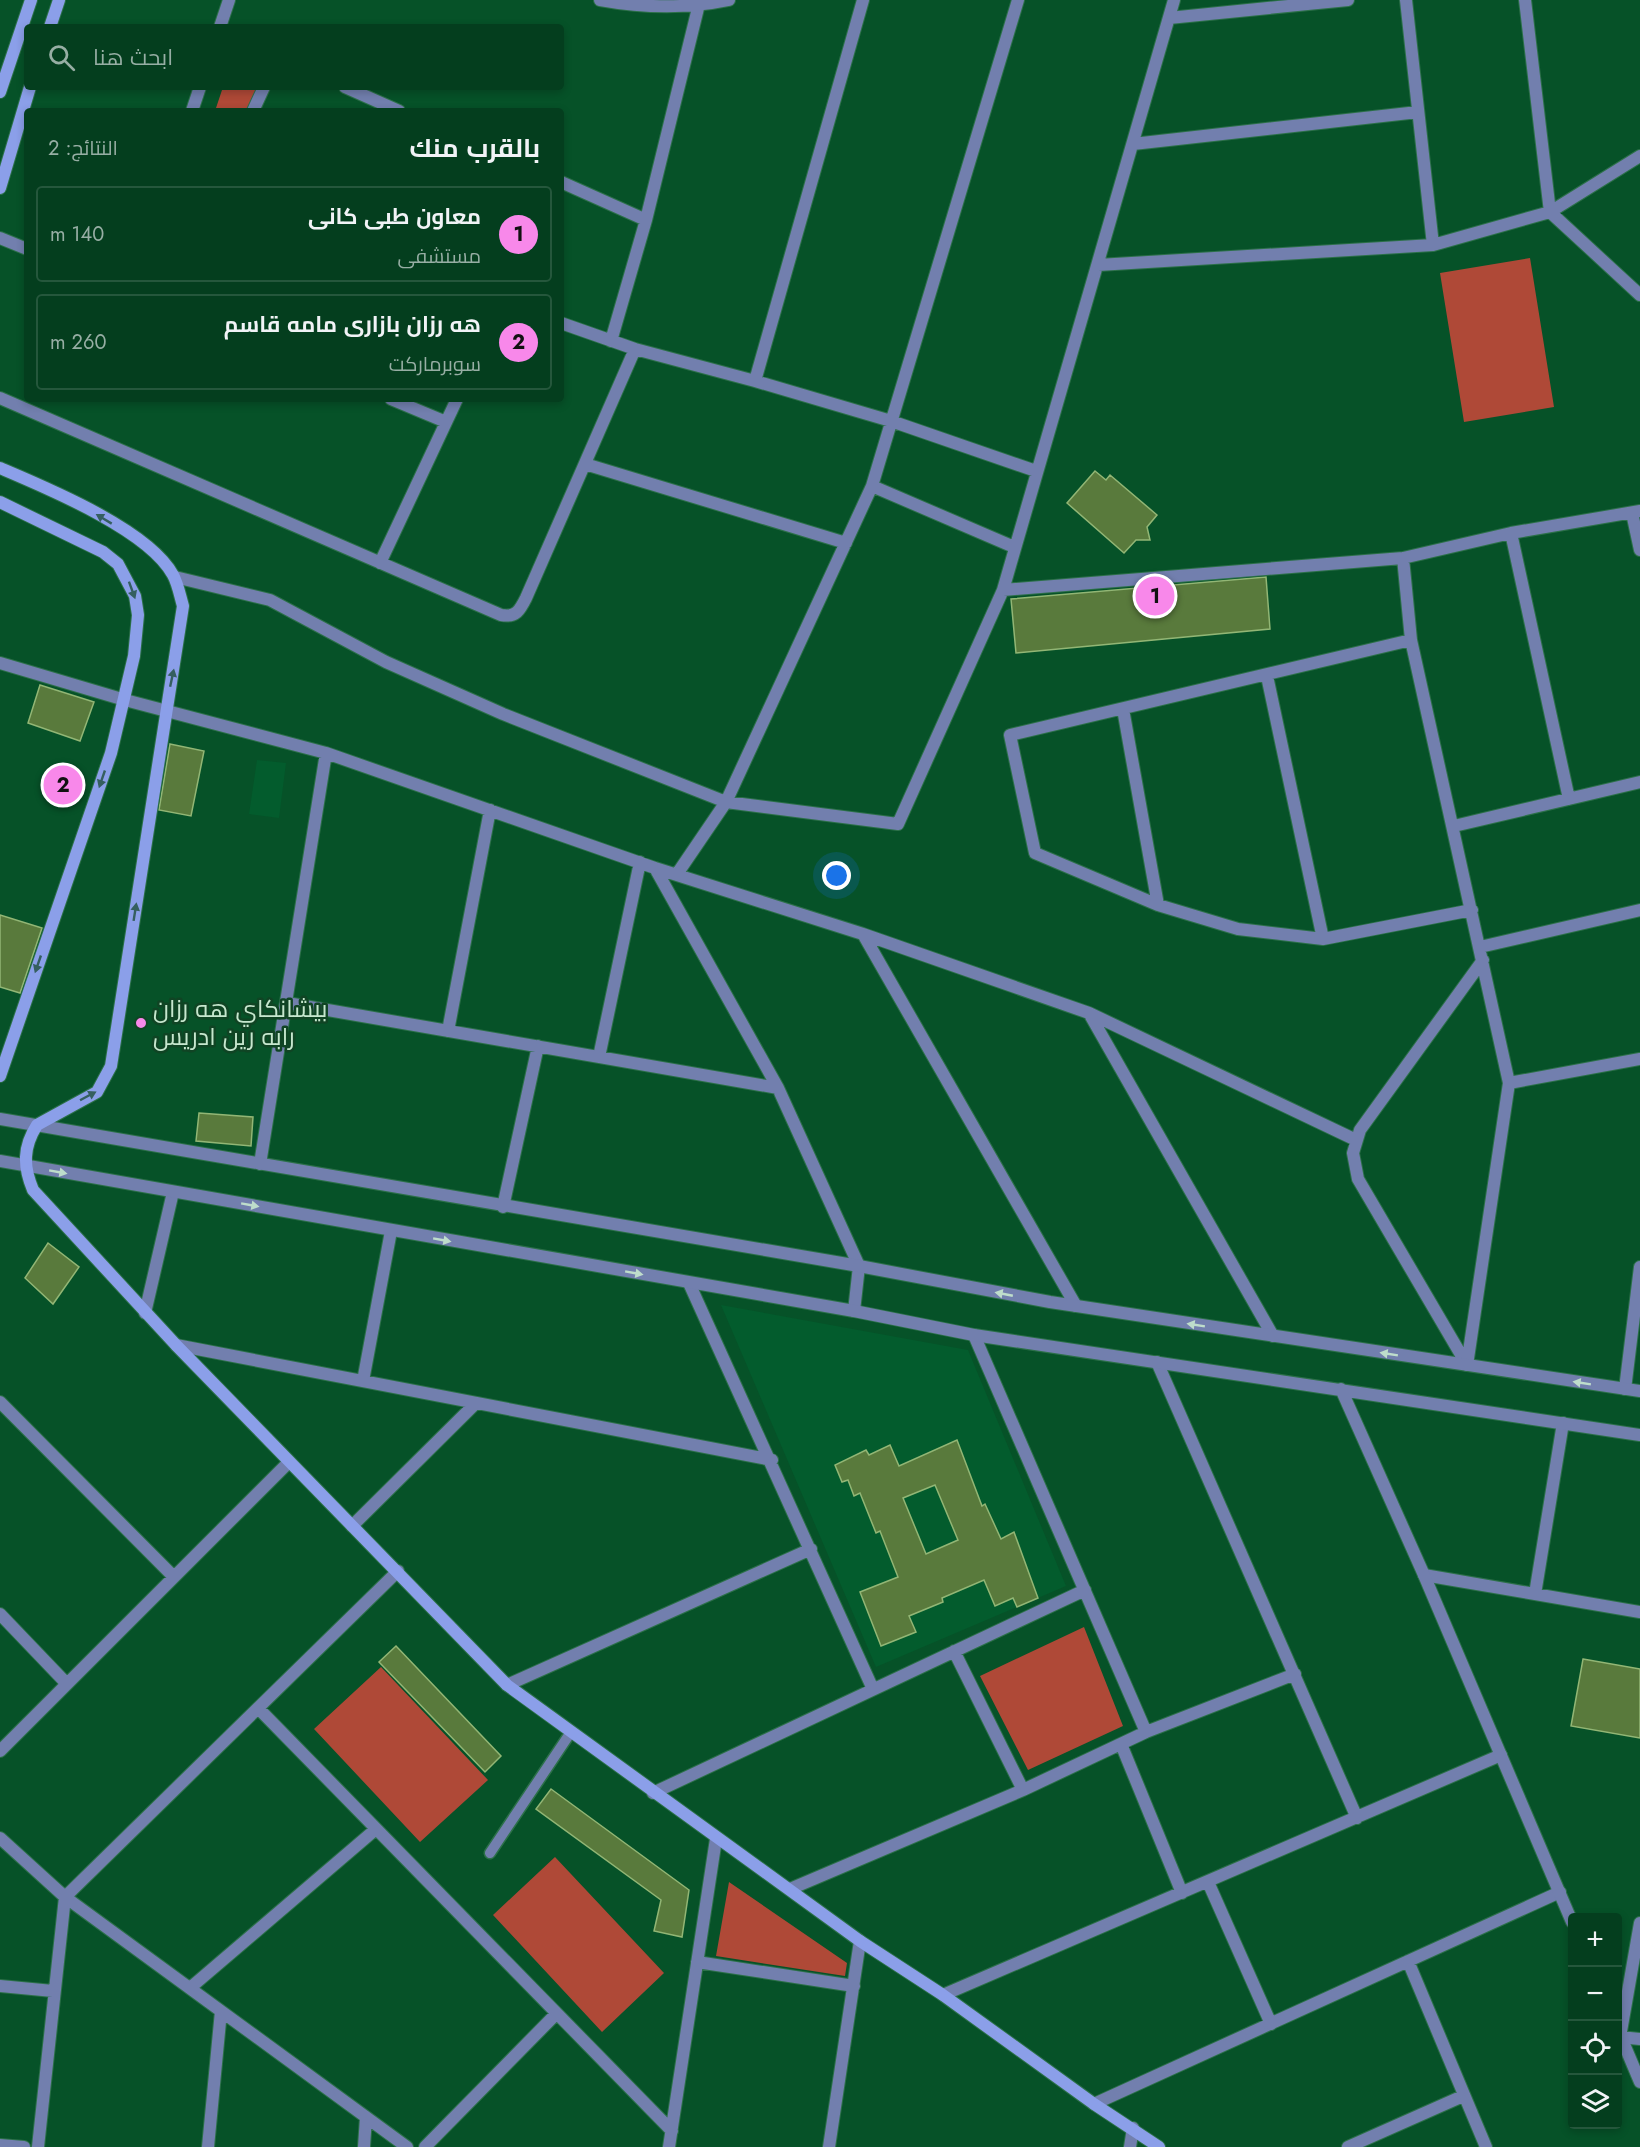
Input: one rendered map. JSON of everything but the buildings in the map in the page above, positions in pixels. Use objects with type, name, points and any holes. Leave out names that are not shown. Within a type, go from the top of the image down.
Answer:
[{"type":"main road","points":[[0,92],[31,0]]},
{"type":"main road","points":[[51,24],[59,0]]},
{"type":"main road","points":[[0,188],[29,90]]},
{"type":"main road","points":[[0,468],[91,511],[153,550],[175,576],[183,606],[111,1066],[96,1092],[37,1125],[27,1145],[24,1166],[33,1190],[176,1345],[507,1685],[716,1839],[1159,2147]]},
{"type":"main road","points":[[0,502],[104,552],[118,564],[128,579],[138,615],[134,656],[111,753],[0,1076]]},
{"type":"street","points":[[221,24],[229,0]]},
{"type":"street","points":[[600,0],[662,8],[729,0]]},
{"type":"street","points":[[755,381],[863,0]]},
{"type":"street","points":[[677,874],[726,802],[872,486],[1018,0]]},
{"type":"street","points":[[175,576],[270,600],[386,662],[439,686],[726,802],[898,824],[1003,590],[1174,0]]},
{"type":"street","points":[[1169,18],[1348,0]]},
{"type":"street","points":[[1406,0],[1432,245]]},
{"type":"street","points":[[1524,0],[1550,212],[1640,295]]},
{"type":"street","points":[[611,341],[646,220],[700,3]]},
{"type":"street","points":[[193,108],[199,90]]},
{"type":"street","points":[[254,108],[263,90]]},
{"type":"street","points":[[352,90],[392,108]]},
{"type":"street","points":[[1133,144],[1418,112]]},
{"type":"street","points":[[1098,265],[1432,245],[1550,212],[1640,156]]},
{"type":"street","points":[[564,183],[646,220]]},
{"type":"street","points":[[0,238],[24,248]]},
{"type":"street","points":[[564,324],[635,349],[891,421],[1036,471]]},
{"type":"street","points":[[0,398],[501,615],[516,614],[526,598],[635,349]]},
{"type":"street","points":[[398,402],[446,422]]},
{"type":"street","points":[[380,563],[455,402]]},
{"type":"street","points":[[585,464],[846,543]]},
{"type":"street","points":[[872,486],[1014,547]]},
{"type":"street","points":[[1003,590],[1403,558],[1511,533],[1636,512],[1640,550]]},
{"type":"street","points":[[1511,533],[1569,799]]},
{"type":"street","points":[[1403,558],[1411,640],[1454,826],[1509,1083],[1467,1365]]},
{"type":"street","points":[[1411,640],[1267,676],[1010,735],[1035,853],[1158,904],[1238,929],[1323,939],[1472,910]]},
{"type":"street","points":[[0,663],[125,700],[167,709],[326,753],[655,868],[863,934],[1089,1013],[1356,1140]]},
{"type":"street","points":[[1267,676],[1323,939]]},
{"type":"street","points":[[1123,709],[1158,904]]},
{"type":"street","points":[[260,1164],[326,753]]},
{"type":"street","points":[[1454,826],[1640,783]]},
{"type":"street","points":[[448,1031],[490,810]]},
{"type":"street","points":[[599,1057],[640,862]]},
{"type":"street","points":[[655,868],[778,1088],[859,1266],[854,1311]]},
{"type":"street","points":[[1480,947],[1640,910]]},
{"type":"street","points":[[863,934],[1076,1306]]},
{"type":"street","points":[[1467,1365],[1358,1179],[1354,1166],[1356,1140],[1483,960]]},
{"type":"street","points":[[286,1003],[778,1088]]},
{"type":"street","points":[[1089,1013],[1273,1336]]},
{"type":"street","points":[[503,1207],[538,1046]]},
{"type":"street","points":[[1509,1083],[1640,1059]]},
{"type":"street","points":[[0,1119],[503,1207],[859,1266],[1076,1306],[1640,1391]]},
{"type":"street","points":[[0,1161],[854,1311],[974,1335],[1640,1435]]},
{"type":"street","points":[[146,1313],[173,1192]]},
{"type":"street","points":[[363,1381],[391,1231]]},
{"type":"street","points":[[1625,1389],[1640,1267]]},
{"type":"street","points":[[689,1283],[772,1460],[872,1687]]},
{"type":"street","points":[[974,1335],[1146,1732]]},
{"type":"street","points":[[176,1345],[772,1460]]},
{"type":"street","points":[[1157,1362],[1357,1818]]},
{"type":"street","points":[[1341,1389],[1424,1575],[1568,1913]]},
{"type":"street","points":[[0,1402],[174,1577]]},
{"type":"street","points":[[352,1526],[476,1403]]},
{"type":"street","points":[[1535,1594],[1563,1423]]},
{"type":"street","points":[[0,1751],[289,1462]]},
{"type":"street","points":[[507,1685],[811,1549]]},
{"type":"street","points":[[38,2147],[53,1991],[65,1897],[398,1571]]},
{"type":"street","points":[[1424,1575],[1640,1612]]},
{"type":"street","points":[[653,1793],[872,1687],[1084,1590]]},
{"type":"street","points":[[0,1614],[67,1684]]},
{"type":"street","points":[[954,1651],[1023,1790]]},
{"type":"street","points":[[790,1889],[1023,1790],[1146,1732],[1295,1674]]},
{"type":"street","points":[[258,1708],[672,2131]]},
{"type":"street","points":[[1121,1744],[1182,1893]]},
{"type":"street","points":[[943,1995],[1501,1755]]},
{"type":"street","points":[[190,1988],[376,1829]]},
{"type":"street","points":[[0,1838],[65,1897],[407,2147]]},
{"type":"street","points":[[669,2147],[716,1839]]},
{"type":"street","points":[[1208,1882],[1271,2024]]},
{"type":"street","points":[[1094,2104],[1560,1892]]},
{"type":"street","points":[[1621,2021],[1640,1923]]},
{"type":"street","points":[[830,2147],[860,1941]]},
{"type":"street","points":[[1408,1961],[1486,2147]]},
{"type":"street","points":[[697,1962],[854,1986]]},
{"type":"street","points":[[0,1986],[53,1991]]},
{"type":"street","points":[[208,2147],[221,2012]]},
{"type":"street","points":[[425,2147],[556,2014]]},
{"type":"street","points":[[1622,2035],[1640,2039]]},
{"type":"street","points":[[1622,2041],[1640,2082]]},
{"type":"street","points":[[1348,2147],[1463,2096]]},
{"type":"street","points":[[364,2147],[366,2117]]},
{"type":"street","points":[[1130,2147],[1133,2128]]},
{"type":"street","points":[[0,2145],[24,2147]]},
{"type":"lane","points":[[490,1853],[571,1732]]},
{"type":"shaded area","points":[[222,90],[258,90],[250,108],[216,108]]},
{"type":"shaded area","points":[[1530,258],[1554,407],[1464,422],[1440,273]]},
{"type":"shaded area","points":[[257,760],[286,763],[279,818],[249,814]]},
{"type":"shaded area","points":[[721,1305],[968,1350],[1066,1586],[876,1667]]},
{"type":"shaded area","points":[[1084,1627],[1123,1726],[1028,1770],[980,1676]]},
{"type":"shaded area","points":[[381,1667],[488,1780],[420,1842],[314,1729]]},
{"type":"shaded area","points":[[555,1857],[664,1973],[602,2032],[493,1915]]},
{"type":"shaded area","points":[[729,1882],[847,1963],[845,1976],[716,1956]]},
{"type":"place","name":"معاون طبی کانی","points":[[1155,596]]},
{"type":"place","name":"هه رزان بازارى مامه قاسم","points":[[63,785]]},
{"type":"place","name":"بيشانكاي هه رزان رابه رين ادريس","points":[[141,1023]]}]
